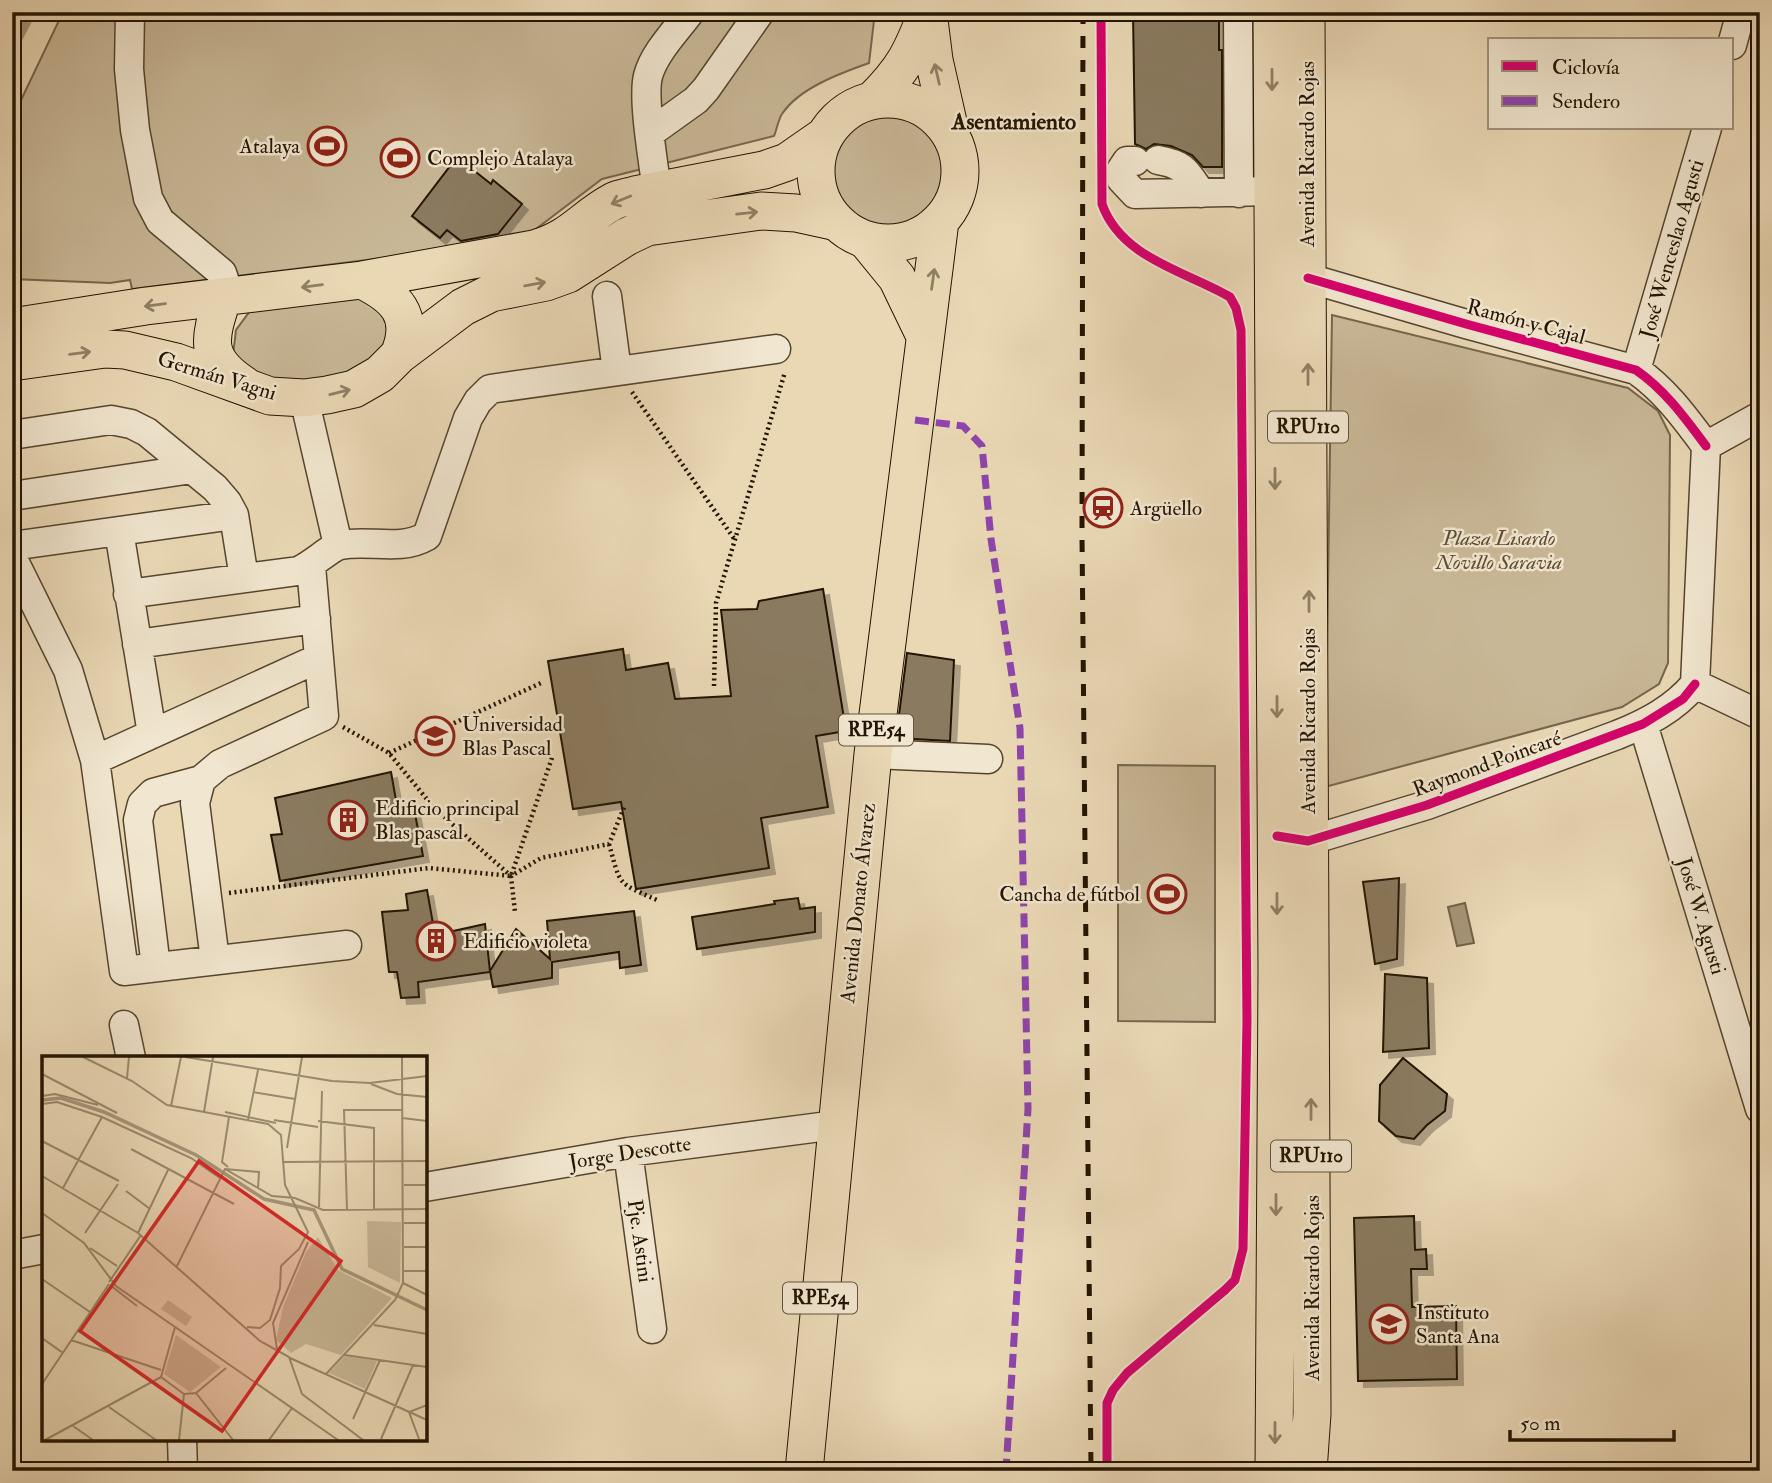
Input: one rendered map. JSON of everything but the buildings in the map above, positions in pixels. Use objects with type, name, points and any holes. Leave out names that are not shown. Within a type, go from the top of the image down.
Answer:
[{"type":"main road","points":[[873,100],[899,74],[914,47],[928,12]]},
{"type":"main road","points":[[851,231],[888,244],[911,240],[940,221],[949,211],[959,187],[960,160],[951,135],[934,60],[928,12]]},
{"type":"main road","name":"Avenida Ricardo Rojas","points":[[1272,12],[1273,152],[1256,192],[1293,839],[1312,1414],[1308,1471]]},
{"type":"main road","name":"Avenida Ricardo Rojas","points":[[1273,1471],[1308,278],[1306,12]]},
{"type":"main road","points":[[925,336],[897,278],[823,203],[816,183],[817,153],[832,124],[844,113],[873,100],[905,100],[920,106],[934,114],[951,135]]},
{"type":"main road","points":[[12,327],[146,306],[362,280],[553,244],[614,201],[764,170],[787,162],[823,138]]},
{"type":"main road","points":[[1273,152],[1287,188],[1289,256],[1295,268],[1308,278]]},
{"type":"main road","name":"Germán Vagni","points":[[12,362],[105,349],[125,350],[176,362],[270,396],[304,398],[354,388],[380,374],[399,355],[463,307],[491,293],[546,282],[568,274],[626,237],[648,227],[761,211],[796,213],[851,231]]},
{"type":"main road","name":"Avenida Donato Álvarez","points":[[803,1471],[873,754],[940,221]]},
{"type":"main road","points":[[362,280],[391,296],[402,314],[405,335],[399,355]]},
{"type":"main road","points":[[223,297],[213,330],[212,351],[217,362],[228,374],[249,387]]},
{"type":"street","points":[[130,12],[129,69],[135,130],[148,198],[160,220],[222,273],[225,282],[223,297]]},
{"type":"street","points":[[657,192],[650,133],[648,77],[657,56],[690,12]]},
{"type":"street","points":[[650,133],[696,100],[760,12]]},
{"type":"street","points":[[1201,193],[1177,163],[1127,161],[1121,170],[1121,179],[1135,194],[1201,193],[1256,192],[1238,12]]},
{"type":"street","points":[[1734,38],[1741,12]]},
{"type":"street","name":"José Wenceslao Agusti","points":[[1636,370],[1706,130]]},
{"type":"street","name":"Ramón y Cajal","points":[[1308,278],[1636,370],[1653,382],[1677,407],[1706,446]]},
{"type":"street","points":[[607,296],[617,371]]},
{"type":"street","points":[[128,594],[298,571],[311,566],[338,545],[401,545],[414,543],[427,536],[468,418],[478,401],[490,389],[776,349]]},
{"type":"street","points":[[304,398],[338,545]]},
{"type":"street","points":[[1760,416],[1706,446],[1695,684],[1760,715]]},
{"type":"street","points":[[12,435],[111,420],[131,424],[147,432],[215,488],[227,502],[234,515],[244,578]]},
{"type":"street","points":[[12,496],[192,468]]},
{"type":"street","points":[[12,546],[234,515]]},
{"type":"street","points":[[119,531],[152,734]]},
{"type":"street","points":[[12,557],[68,670],[94,760],[124,971],[346,945]]},
{"type":"street","points":[[156,967],[138,820],[142,804],[153,793],[201,780],[220,764],[324,716],[311,566]]},
{"type":"street","points":[[137,644],[316,619]]},
{"type":"street","points":[[94,760],[319,658]]},
{"type":"street","name":"Raymond Poincaré","points":[[1293,839],[1427,805],[1643,724],[1683,699],[1695,684]]},
{"type":"street","name":"José W. Agusti","points":[[1643,724],[1760,1109]]},
{"type":"street","points":[[873,754],[988,759]]},
{"type":"street","points":[[201,780],[195,803],[215,960]]},
{"type":"street","points":[[124,1025],[131,1056]]},
{"type":"street","name":"Jorge Descotte","points":[[427,1187],[628,1152],[836,1125]]},
{"type":"street","name":"Pje. Astini","points":[[628,1152],[652,1329]]},
{"type":"street","points":[[12,1255],[42,1249]]},
{"type":"street","points":[[182,1441],[183,1471]]},
{"type":"path","points":[[715,686],[716,603],[788,361],[776,349]]},
{"type":"path","points":[[617,371],[735,541]]},
{"type":"path","points":[[389,753],[541,683]]},
{"type":"path","points":[[324,716],[389,753],[435,809],[511,876]]},
{"type":"path","points":[[515,912],[511,876],[552,755]]},
{"type":"path","points":[[625,805],[609,844],[619,879],[627,887],[657,900]]},
{"type":"path","points":[[207,895],[429,868],[511,876],[541,858],[609,844]]},
{"type":"green space","name":"Complejo Atalaya","points":[[63,12],[875,12],[869,63],[821,82],[799,96],[782,114],[774,136],[602,179],[520,241],[132,289],[130,280],[110,283],[12,279],[12,119]]},
{"type":"green space","points":[[889,108],[913,112],[933,126],[947,146],[951,170],[947,194],[933,214],[913,228],[889,232],[865,228],[845,214],[831,194],[827,170],[831,146],[845,126],[865,112]]},
{"type":"green space","points":[[359,289],[396,320],[371,369],[277,387],[233,355],[236,330],[253,307]]},
{"type":"green space","name":"Plaza Lisardo Novillo Saravia","points":[[1332,315],[1628,388],[1658,411],[1670,435],[1668,663],[1659,684],[1622,707],[1325,787]]},
{"type":"green space","name":"Cancha de fútbol","points":[[1118,765],[1215,766],[1215,1022],[1118,1021]]},
{"type":"shaded area","points":[[1465,903],[1474,943],[1457,946],[1448,907]]},
{"type":"waterway","points":[[12,35],[24,12]]},
{"type":"railway","points":[[1083,12],[1082,535],[1091,1471]]},
{"type":"marked path","points":[[915,420],[963,426],[982,446],[991,539],[1020,728],[1028,1109],[1006,1471]]},
{"type":"cycle path","points":[[1101,12],[1102,204],[1111,222],[1124,238],[1139,250],[1230,297],[1236,308],[1241,330],[1247,1020],[1243,1249],[1235,1280],[1127,1373],[1113,1390],[1107,1403],[1107,1471]]},
{"type":"cycle path","points":[[1308,278],[1636,370],[1665,395],[1706,446]]},
{"type":"cycle path","points":[[1277,836],[1308,841],[1427,805],[1643,724],[1683,699],[1695,684]]},
{"type":"place","name":"Atalaya","points":[[327,146]]},
{"type":"place","name":"Complejo Atalaya","points":[[400,158]]},
{"type":"place","name":"Argüello","points":[[1103,508]]},
{"type":"place","name":"Universidad Blas Pascal","points":[[435,736]]},
{"type":"place","name":"Edificio principal Blas pascal","points":[[348,820]]},
{"type":"place","name":"Cancha de fútbol","points":[[1167,894]]},
{"type":"place","name":"Edificio violeta","points":[[436,941]]},
{"type":"place","name":"Instituto Santa Ana","points":[[1389,1324]]},
{"type":"district","name":"Asentamiento","points":[[1014,121]]}]
